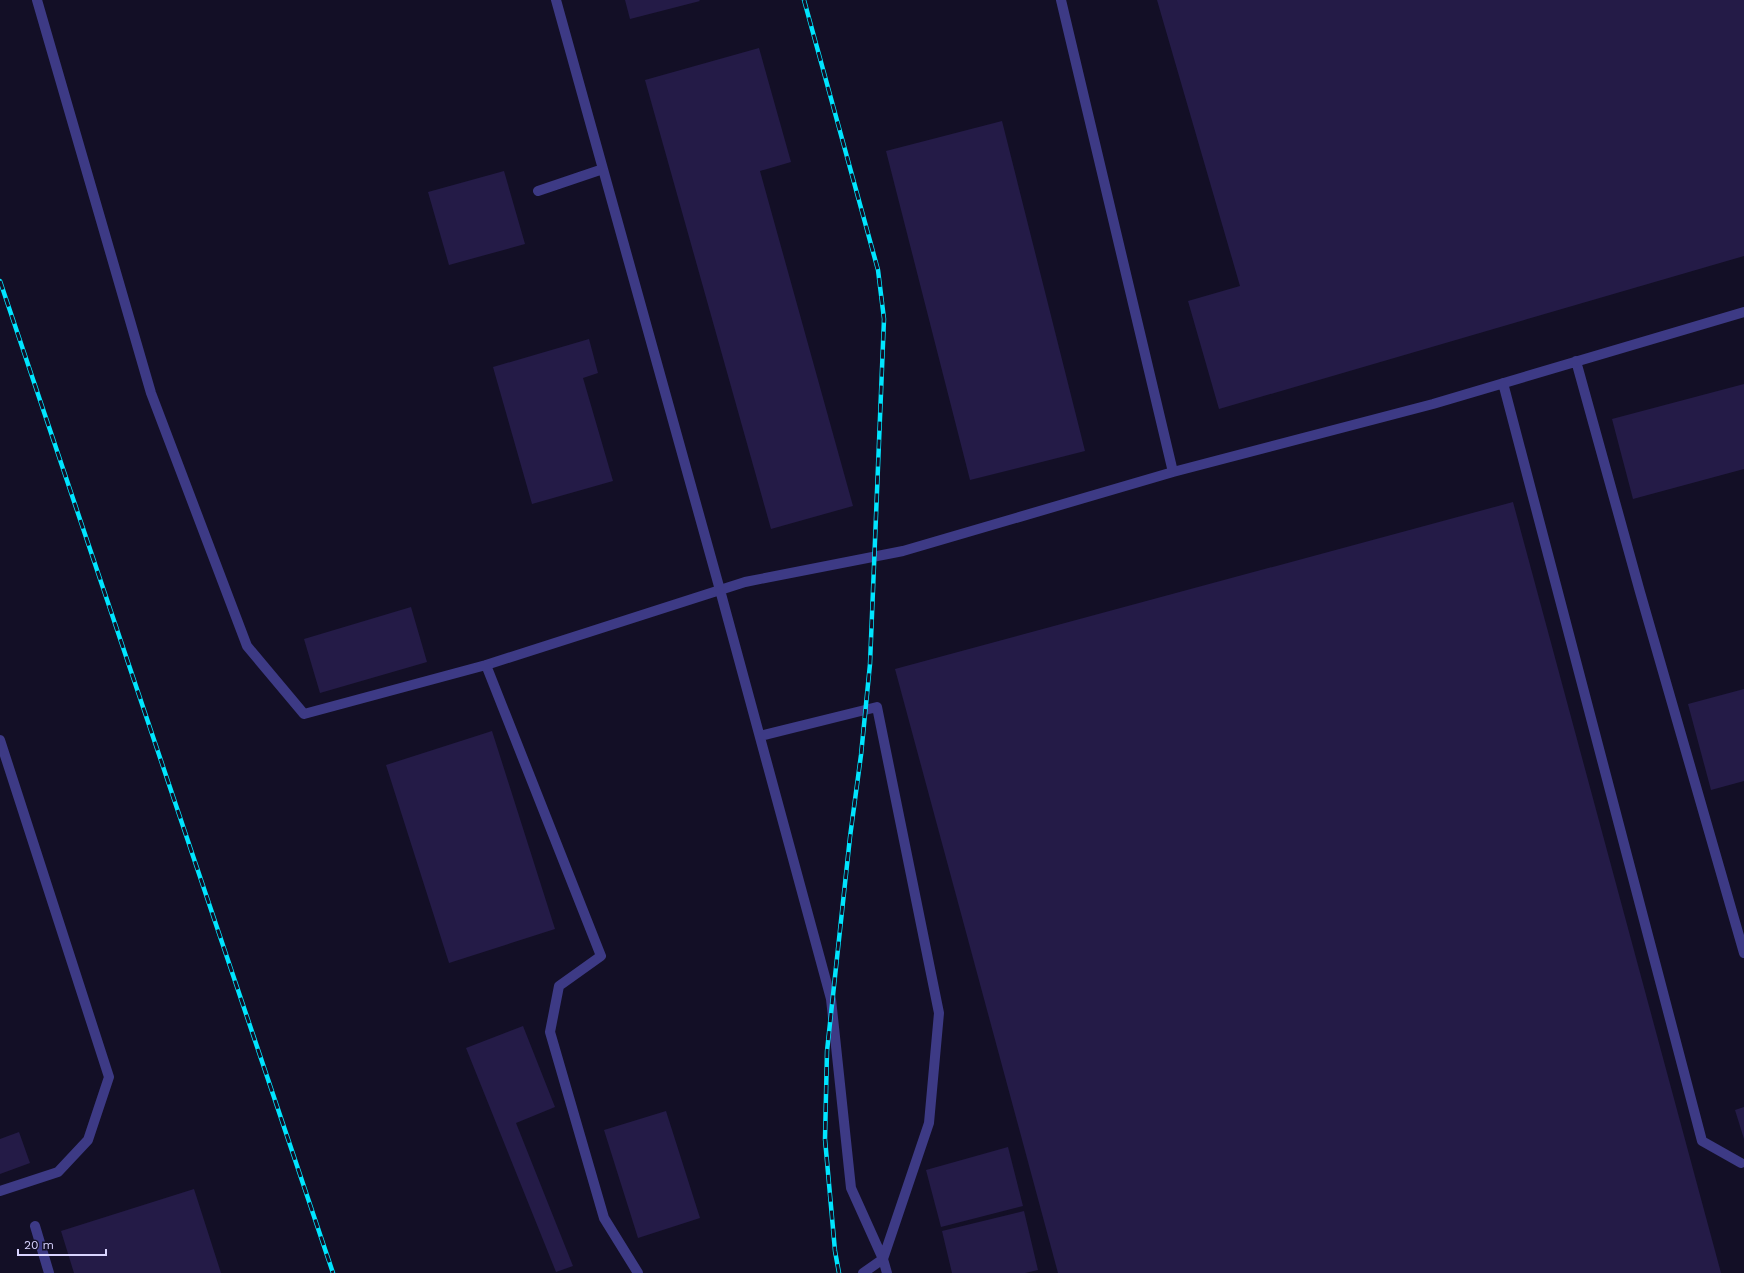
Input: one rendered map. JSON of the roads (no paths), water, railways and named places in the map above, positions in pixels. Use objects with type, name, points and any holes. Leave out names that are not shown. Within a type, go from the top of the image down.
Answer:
[{"type":"lane","points":[[37,0],[151,393],[248,646],[304,714],[486,665],[745,582],[903,551],[1173,472],[1434,404],[1744,312]]},
{"type":"lane","points":[[556,0],[720,590],[831,999],[851,1188],[883,1259],[887,1273]]},
{"type":"lane","points":[[1061,0],[1173,472]]},
{"type":"lane","points":[[538,191],[603,169]]},
{"type":"lane","points":[[1576,361],[1638,585],[1744,953]]},
{"type":"lane","points":[[1503,383],[1702,1141],[1741,1163]]},
{"type":"lane","points":[[486,665],[601,956],[559,986],[550,1032],[604,1218],[638,1273]]},
{"type":"lane","points":[[760,736],[877,707],[939,1014],[929,1123],[883,1259],[863,1273]]},
{"type":"lane","points":[[0,740],[109,1077],[88,1140],[58,1172],[0,1191]]},
{"type":"lane","points":[[34,1226],[49,1273]]},
{"type":"railway","points":[[804,0],[878,270],[884,319],[870,664],[827,1051],[825,1139],[835,1251],[839,1273]]},
{"type":"railway","points":[[0,281],[333,1273]]}]
